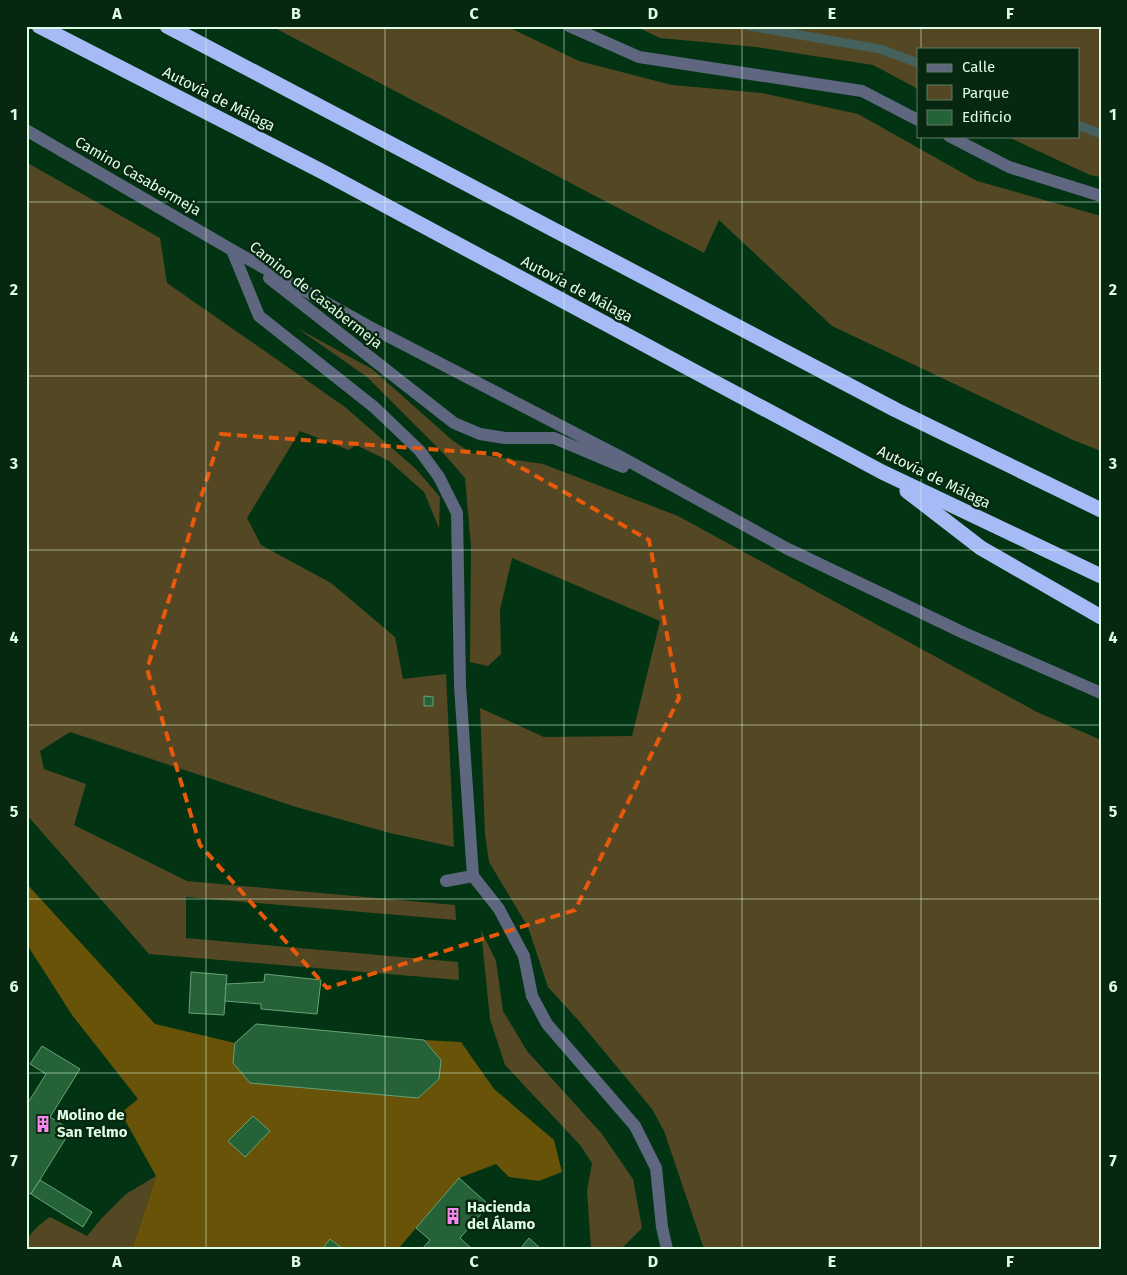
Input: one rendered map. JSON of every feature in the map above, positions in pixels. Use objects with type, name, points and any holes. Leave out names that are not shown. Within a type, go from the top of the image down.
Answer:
[{"type":"highway","name":"Autovía de Málaga","points":[[39,26],[323,172],[882,472],[1101,576]]},
{"type":"highway","points":[[167,26],[896,410],[1101,510]]},
{"type":"highway","points":[[882,472],[981,548],[1101,616]]},
{"type":"street","points":[[569,26],[639,57],[862,91],[917,119]]},
{"type":"street","name":"Camino Casabermeja","points":[[26,130],[232,250]]},
{"type":"street","points":[[953,138],[1009,168],[1097,195]]},
{"type":"street","points":[[232,250],[259,316],[374,407],[420,451],[439,477],[456,513],[460,686],[473,876],[499,908],[524,956],[532,996],[547,1024],[635,1126],[656,1168],[662,1227],[667,1249]]},
{"type":"street","name":"Camino de Casabermeja","points":[[232,250],[370,326],[621,457],[786,548],[964,633],[1101,693]]},
{"type":"street","name":"Camino de Casabermeja","points":[[232,250],[454,423],[480,434],[505,438],[554,438],[624,468],[641,468]]},
{"type":"street","points":[[446,881],[473,876]]},
{"type":"highlighted area","points":[[221,434],[497,454],[649,540],[679,698],[575,910],[327,988],[200,845],[147,669]]},
{"type":"green space","points":[[271,26],[506,26],[579,61],[672,85],[762,93],[858,114],[977,181],[1101,216],[1101,451],[1073,440],[832,326],[719,220],[704,253]]},
{"type":"green space","points":[[635,26],[1101,26],[1101,177],[1090,175],[1010,138],[1080,138],[1080,48],[917,48],[917,88],[873,65],[756,47],[660,38]]},
{"type":"green space","points":[[26,162],[160,238],[167,283],[345,407],[416,469],[440,497],[439,528],[424,492],[389,461],[356,445],[349,450],[300,431],[247,518],[261,545],[331,583],[395,637],[403,679],[446,674],[454,847],[390,833],[296,807],[70,732],[40,751],[44,769],[86,784],[74,825],[187,881],[455,905],[456,920],[186,897],[186,938],[458,962],[459,980],[149,954],[26,814]]},
{"type":"green space","points":[[297,328],[372,369],[452,440],[471,453],[543,464],[678,516],[1037,712],[1101,740],[1101,1249],[704,1249],[664,1131],[652,1109],[548,987],[528,927],[489,862],[485,834],[480,708],[544,737],[632,736],[660,621],[512,558],[500,610],[501,654],[488,666],[470,662],[471,547],[465,478],[444,454],[367,377]]},
{"type":"green space","points":[[481,930],[496,961],[503,1011],[527,1051],[602,1134],[633,1179],[642,1228],[621,1249],[591,1249],[587,1191],[592,1163],[580,1145],[505,1065],[490,1019]]},
{"type":"green space","points":[[156,1176],[132,1249],[26,1249],[31,1234],[50,1217],[87,1236],[126,1194]]},
{"type":"shaded area","points":[[26,883],[155,1024],[235,1043],[233,1063],[250,1083],[418,1098],[439,1079],[441,1060],[424,1040],[461,1042],[494,1089],[554,1140],[562,1172],[539,1181],[509,1177],[496,1164],[459,1178],[398,1249],[132,1249],[156,1176],[121,1113],[138,1099],[72,1015],[26,943]]},
{"type":"building","points":[[424,696],[433,697],[433,706],[424,706]]},
{"type":"building","points":[[191,972],[227,975],[224,1015],[189,1013]]},
{"type":"building","points":[[265,974],[321,980],[317,1014],[261,1009],[261,1004],[225,1001],[226,984],[264,982]]},
{"type":"building","points":[[256,1024],[424,1040],[441,1060],[439,1079],[418,1098],[250,1083],[233,1063],[235,1043]]},
{"type":"building","name":"Molino de San Telmo","points":[[42,1046],[80,1069],[50,1117],[71,1130],[31,1194],[26,1192],[26,1106],[46,1074],[30,1064]]},
{"type":"building","points":[[253,1116],[270,1131],[245,1157],[228,1141]]},
{"type":"building","name":"Hacienda del Álamo","points":[[459,1178],[489,1205],[460,1238],[472,1249],[422,1249],[430,1240],[416,1228]]},
{"type":"building","points":[[40,1180],[92,1212],[83,1227],[31,1194]]},
{"type":"building","name":"Hacienda del Álamo","points":[[529,1238],[541,1249],[520,1249]]},
{"type":"building","points":[[330,1239],[343,1249],[322,1249]]},
{"type":"waterway","points":[[749,26],[880,49],[917,63]]},
{"type":"waterway","points":[[1080,126],[1101,134]]},
{"type":"place","name":"Molino de San Telmo","points":[[43,1124]]},
{"type":"place","name":"Hacienda del Álamo","points":[[453,1216]]}]
